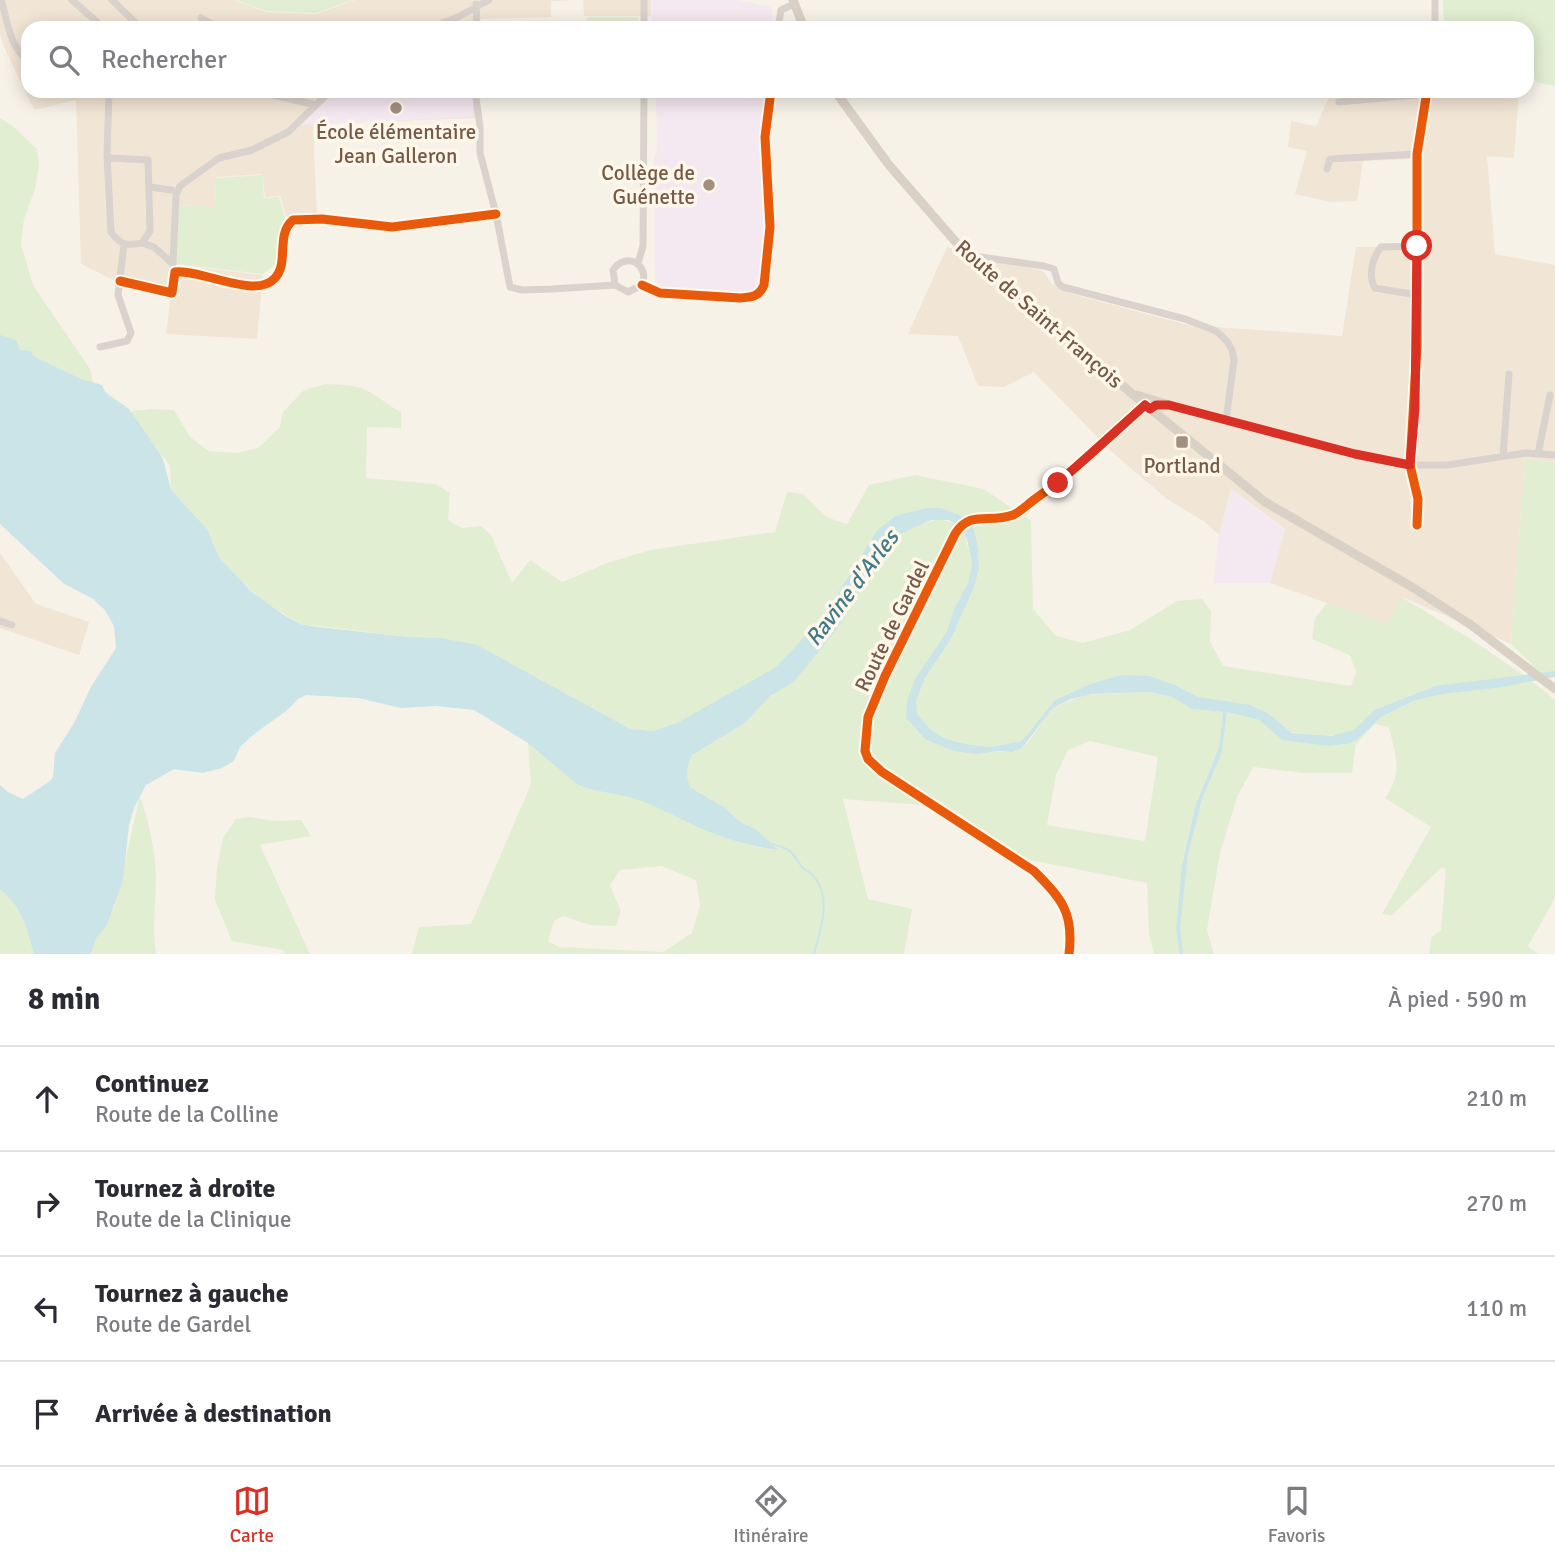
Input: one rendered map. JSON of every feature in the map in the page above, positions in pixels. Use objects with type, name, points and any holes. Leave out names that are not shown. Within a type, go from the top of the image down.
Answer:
[{"type":"main road","points":[[793,2],[801,21]]},
{"type":"main road","name":"Route de Saint-François","points":[[840,98],[889,164],[967,255],[1150,409],[1265,502],[1412,587],[1471,625],[1555,689]]},
{"type":"main road","points":[[1132,393],[1173,407],[1172,426]]},
{"type":"street","points":[[1,0],[11,39],[21,56]]},
{"type":"street","points":[[72,0],[96,21]]},
{"type":"street","points":[[112,0],[134,21]]},
{"type":"street","points":[[448,21],[477,3],[489,0]]},
{"type":"street","points":[[644,0],[644,21]]},
{"type":"street","points":[[1435,0],[1435,21]]},
{"type":"street","points":[[779,21],[781,10],[793,2]]},
{"type":"street","points":[[477,3],[477,21]]},
{"type":"street","points":[[201,18],[207,21]]},
{"type":"street","points":[[109,98],[107,155],[111,232],[117,241],[124,245],[142,243],[154,247],[173,263]]},
{"type":"street","points":[[286,98],[316,105]]},
{"type":"street","points":[[120,281],[172,293],[176,195],[180,186],[219,158],[252,150],[288,132],[323,98]]},
{"type":"street","points":[[476,98],[480,153],[496,214],[510,287],[542,289],[615,285],[628,292],[642,285]]},
{"type":"street","points":[[642,285],[644,274],[638,263],[643,246],[644,98]]},
{"type":"street","points":[[642,285],[660,293],[740,298],[760,293],[764,285],[770,227],[765,136],[770,98]]},
{"type":"street","points":[[1339,102],[1369,98]]},
{"type":"street","points":[[1417,525],[1418,499],[1410,465],[1415,408],[1417,154],[1426,98]]},
{"type":"street","points":[[1327,169],[1330,159],[1417,154]]},
{"type":"street","points":[[107,155],[111,158],[146,158],[150,187],[150,231],[142,243]]},
{"type":"street","points":[[150,187],[171,190]]},
{"type":"street","points":[[174,272],[206,275],[258,287],[271,282],[280,273],[285,229],[293,220],[322,219],[392,227],[496,214]]},
{"type":"street","points":[[100,347],[127,341],[131,333],[118,295],[124,245]]},
{"type":"street","points":[[1416,295],[1376,288],[1371,276],[1374,260],[1381,247],[1417,246]]},
{"type":"street","points":[[967,255],[1044,266],[1054,270],[1058,283],[1063,287],[1185,319],[1216,331],[1227,341],[1234,360],[1226,421]]},
{"type":"street","points":[[615,285],[612,275],[616,265],[625,260],[638,263]]},
{"type":"street","points":[[1503,456],[1509,374]]},
{"type":"street","points":[[1538,454],[1550,395]]},
{"type":"street","points":[[1150,409],[1173,407],[1355,454],[1410,465],[1447,465],[1503,456],[1555,455]]},
{"type":"street","name":"Route de Gardel","points":[[1069,954],[1070,919],[1049,885],[1034,870],[882,772],[865,751],[867,717],[959,528],[969,519],[1014,515],[1150,409]]},
{"type":"street","points":[[0,621],[12,625]]},
{"type":"shaded area","points":[[0,0],[233,0],[267,12],[316,14],[355,0],[577,0],[551,1],[551,17],[480,21],[21,21],[21,83],[0,33]]},
{"type":"shaded area","points":[[583,0],[651,0],[651,16],[584,16]]},
{"type":"shaded area","points":[[652,0],[738,0],[771,7],[773,21],[652,21]]},
{"type":"shaded area","points":[[28,98],[476,98],[475,118],[313,124],[317,216],[287,219],[280,196],[265,197],[262,174],[216,177],[215,207],[178,205],[175,265],[263,275],[257,339],[166,334],[171,295],[117,282],[81,264],[76,100],[34,110]]},
{"type":"shaded area","name":"École élémentaire Jean Galleron","points":[[330,98],[473,98],[473,117],[301,125]]},
{"type":"shaded area","name":"Collège de Guénette","points":[[656,98],[768,98],[766,215],[759,285],[753,292],[659,286],[655,282],[654,156],[657,152]]},
{"type":"shaded area","name":"Portland","points":[[1329,98],[1519,98],[1514,158],[1487,156],[1495,254],[1555,265],[1555,463],[1525,457],[1511,644],[1402,597],[1387,624],[1270,583],[1285,529],[1231,489],[1219,535],[1205,522],[1167,499],[1111,451],[1034,372],[1004,387],[978,386],[958,336],[908,334],[947,247],[1043,271],[1052,284],[1072,294],[1188,325],[1342,336],[1356,247],[1412,247],[1413,159],[1363,161],[1357,201],[1331,202],[1295,194],[1307,151],[1288,147],[1291,121],[1316,126]]},
{"type":"shaded area","points":[[1232,488],[1257,510],[1285,529],[1270,583],[1213,583],[1219,535]]},
{"type":"shaded area","points":[[0,553],[36,604],[89,622],[79,655],[0,628]]},
{"type":"green space","points":[[235,0],[353,0],[316,13],[267,11]]},
{"type":"green space","points":[[1443,0],[1555,0],[1555,86],[1534,79],[1534,21],[1444,21]]},
{"type":"green space","points":[[638,17],[638,21],[587,21],[587,18]]},
{"type":"green space","points":[[0,118],[37,149],[39,165],[35,189],[24,219],[21,244],[33,285],[90,369],[94,386],[0,338]]},
{"type":"green space","points":[[262,175],[264,198],[279,197],[285,218],[277,263],[263,274],[176,264],[178,205],[215,207],[216,178]]},
{"type":"green space","points":[[325,384],[361,388],[401,412],[401,428],[367,427],[366,478],[436,484],[450,493],[448,520],[462,528],[481,526],[491,535],[512,583],[530,560],[562,582],[607,563],[650,550],[775,532],[787,492],[803,494],[826,517],[847,524],[869,485],[915,475],[984,489],[1031,521],[1033,609],[1056,636],[1083,643],[1130,630],[1177,601],[1202,599],[1211,611],[1210,641],[1223,666],[1351,686],[1356,672],[1350,655],[1312,639],[1315,618],[1327,603],[1387,624],[1401,597],[1525,676],[1432,687],[1374,710],[1354,730],[1323,736],[1291,732],[1269,714],[1199,697],[1175,685],[1121,675],[1090,684],[1055,700],[1022,741],[990,747],[946,739],[931,730],[917,714],[916,701],[925,678],[951,639],[974,587],[979,557],[973,527],[941,508],[926,508],[897,515],[878,529],[823,617],[776,667],[677,723],[653,731],[630,729],[573,699],[441,638],[409,637],[300,624],[262,600],[229,570],[220,559],[207,529],[171,490],[170,466],[163,456],[155,460],[137,433],[131,411],[174,410],[190,437],[209,451],[237,453],[258,448],[280,427],[283,412],[303,391]]},
{"type":"green space","points":[[1525,457],[1555,463],[1555,671],[1542,674],[1511,644]]},
{"type":"green space","points":[[938,519],[954,523],[964,532],[972,564],[968,583],[955,607],[947,631],[925,666],[909,722],[925,739],[953,751],[1012,752],[1029,741],[1053,708],[1084,695],[1149,692],[1170,696],[1192,709],[1223,712],[1219,747],[1195,807],[1183,859],[1176,930],[1180,954],[1154,954],[1149,933],[1147,883],[1025,859],[955,811],[912,804],[843,799],[868,899],[912,909],[904,954],[412,954],[419,927],[471,924],[531,784],[528,743],[578,785],[641,800],[740,842],[777,850],[757,830],[691,788],[687,775],[690,759],[692,755],[745,723],[770,696],[793,683],[842,621],[862,583],[888,546],[898,535]],"holes":[[[1090,741],[1158,757],[1145,841],[1047,825],[1056,775],[1068,750]],[[661,866],[696,880],[700,906],[692,933],[663,952],[559,947],[548,941],[554,921],[563,916],[590,925],[616,926],[621,911],[610,886],[620,870]]]},
{"type":"green space","points":[[1533,682],[1555,700],[1555,898],[1528,946],[1538,954],[1429,954],[1431,938],[1441,930],[1446,869],[1442,867],[1392,915],[1382,914],[1431,827],[1385,798],[1394,780],[1395,755],[1389,727],[1375,724],[1356,744],[1352,773],[1305,773],[1253,767],[1237,797],[1220,853],[1207,930],[1214,954],[1183,954],[1179,927],[1188,855],[1202,800],[1222,752],[1227,712],[1259,720],[1280,738],[1329,746],[1357,740],[1381,717],[1416,700]]},
{"type":"green space","points":[[140,796],[151,836],[155,867],[156,954],[92,954],[91,948],[114,908]]},
{"type":"green space","points":[[249,817],[274,821],[301,820],[311,836],[260,845],[310,954],[285,954],[283,950],[232,941],[215,900],[217,867],[223,838],[236,819]]},
{"type":"green space","points":[[0,887],[22,918],[36,954],[0,954]]},
{"type":"water","name":"Ravine d'Arles","points":[[0,335],[16,340],[20,350],[31,351],[33,356],[81,379],[102,385],[105,392],[129,409],[163,459],[171,490],[207,529],[220,559],[252,592],[284,615],[300,624],[317,627],[441,638],[477,645],[630,729],[653,731],[677,723],[776,667],[823,617],[878,529],[897,515],[926,508],[941,508],[967,518],[973,527],[978,547],[979,568],[974,587],[951,639],[925,678],[916,701],[917,714],[931,730],[946,739],[990,747],[1022,741],[1055,700],[1090,684],[1121,675],[1149,676],[1199,697],[1250,705],[1269,714],[1292,733],[1331,736],[1354,730],[1374,710],[1435,686],[1555,671],[1555,677],[1416,700],[1381,717],[1357,740],[1329,746],[1282,740],[1259,720],[1227,712],[1222,752],[1202,800],[1188,855],[1180,927],[1183,954],[1180,954],[1176,930],[1182,865],[1195,807],[1219,747],[1223,712],[1192,709],[1170,696],[1149,692],[1092,694],[1071,699],[1053,708],[1022,748],[1012,752],[976,754],[953,751],[925,739],[906,718],[907,701],[915,679],[947,631],[955,607],[968,583],[972,564],[967,539],[961,528],[949,520],[931,520],[898,535],[877,559],[840,625],[793,683],[770,696],[745,723],[692,755],[687,771],[691,788],[757,830],[778,850],[726,838],[641,801],[578,785],[528,743],[474,710],[436,706],[401,708],[358,698],[306,695],[253,735],[240,747],[234,761],[222,768],[203,773],[174,769],[146,785],[129,825],[123,880],[107,925],[96,938],[91,954],[34,954],[18,910],[0,889],[0,785],[23,799],[50,781],[53,777],[55,753],[116,648],[114,626],[105,610],[93,599],[63,583],[0,524]]},
{"type":"waterway","points":[[773,844],[790,852],[802,867],[814,876],[820,887],[824,906],[814,954]]},
{"type":"cycle path","points":[[642,285],[660,293],[740,298],[755,296],[760,292],[764,285],[770,227],[765,137],[770,98]]},
{"type":"cycle path","points":[[1417,525],[1418,499],[1410,465],[1417,347],[1417,154],[1426,98]]},
{"type":"cycle path","points":[[120,281],[172,293],[175,272],[186,272],[241,285],[265,284],[279,273],[285,233],[293,220],[322,219],[392,227],[496,214]]},
{"type":"cycle path","points":[[1069,954],[1068,917],[1052,890],[1034,871],[882,772],[868,759],[865,751],[868,717],[885,676],[961,526],[974,519],[1004,517],[1018,512],[1077,466],[1145,405]]},
{"type":"place","name":"École élémentaire Jean Galleron","points":[[396,108]]},
{"type":"place","name":"Collège de Guénette","points":[[709,185]]},
{"type":"place","name":"Portland","points":[[1182,442]]},
{"type":"route","points":[[1058,483],[1145,405],[1150,409],[1160,404],[1371,458],[1410,465],[1415,408],[1417,246]]}]
